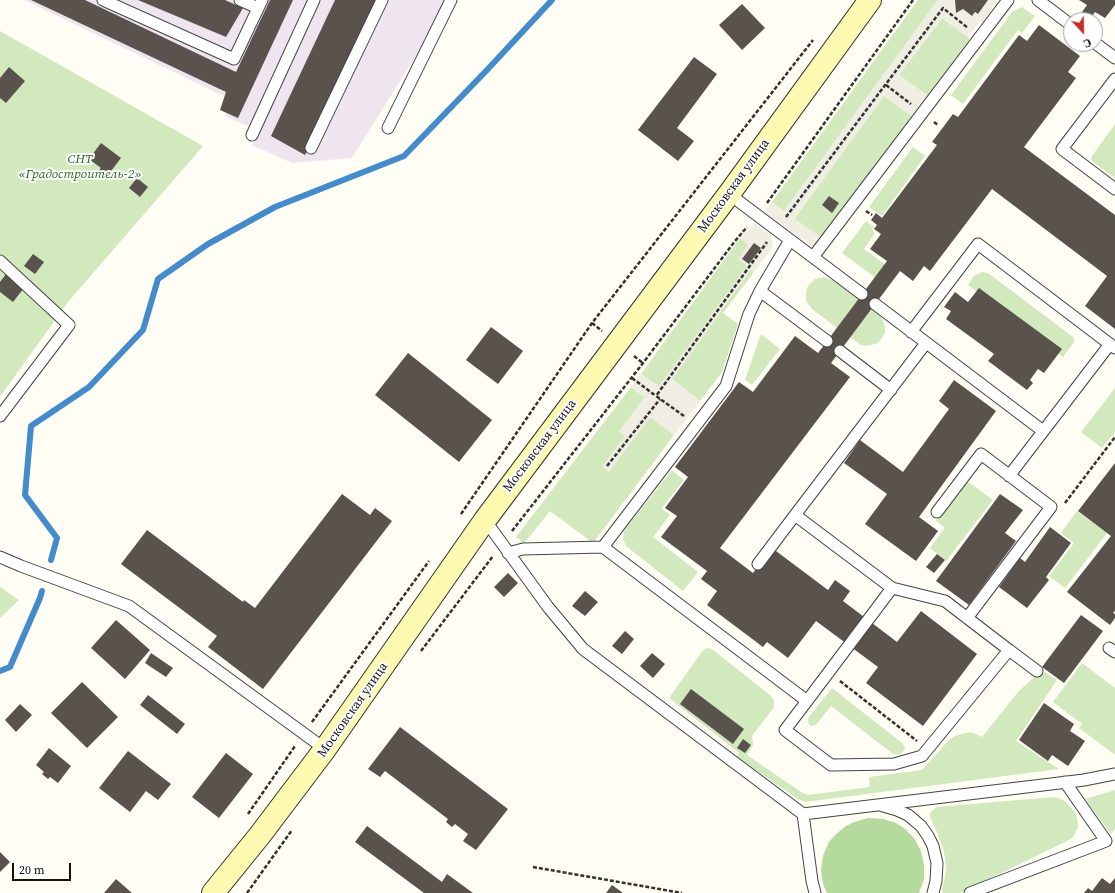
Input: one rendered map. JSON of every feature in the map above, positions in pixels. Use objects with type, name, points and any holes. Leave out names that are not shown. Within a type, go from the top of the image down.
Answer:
[{"type":"main road","name":"Московская улица","points":[[213,893],[326,749],[485,520],[729,194],[870,0]]},
{"type":"lane","points":[[103,0],[234,59],[260,4],[240,0]]},
{"type":"lane","points":[[252,135],[314,0]]},
{"type":"lane","points":[[311,148],[382,0]]},
{"type":"lane","points":[[388,128],[452,0]]},
{"type":"lane","points":[[813,257],[1008,0]]},
{"type":"lane","points":[[1038,0],[1063,19]]},
{"type":"lane","points":[[1103,49],[1115,58]]},
{"type":"lane","points":[[1115,79],[1062,149],[1115,189]]},
{"type":"lane","points":[[729,194],[862,294]]},
{"type":"lane","points":[[603,547],[726,386],[749,314],[760,291],[790,240]]},
{"type":"lane","points":[[912,332],[978,244],[1112,346],[1043,431],[1009,476]]},
{"type":"lane","points":[[0,261],[69,325],[0,416]]},
{"type":"lane","points":[[760,291],[827,341]]},
{"type":"lane","points":[[875,304],[1043,431]]},
{"type":"lane","points":[[758,564],[926,343]]},
{"type":"lane","points":[[840,351],[891,390]]},
{"type":"lane","points":[[937,512],[980,454],[1055,509],[967,618]]},
{"type":"lane","points":[[795,515],[892,588],[945,602],[1037,671]]},
{"type":"lane","points":[[485,520],[548,607],[583,649],[803,814],[1084,780],[1115,774]]},
{"type":"lane","points":[[505,548],[603,547],[807,701]]},
{"type":"lane","points":[[0,557],[129,606],[326,749]]},
{"type":"lane","points":[[892,588],[785,730],[831,765],[894,764],[922,756],[1009,650]]},
{"type":"lane","points":[[970,893],[1106,841],[1065,782]]},
{"type":"lane","points":[[868,806],[886,807],[902,812],[917,822],[925,831],[933,846],[937,863],[936,881],[933,893]]},
{"type":"lane","points":[[803,814],[815,893]]},
{"type":"path","points":[[505,548],[735,240],[758,216],[913,0]]},
{"type":"path","points":[[785,218],[886,85],[942,8],[980,36]]},
{"type":"path","points":[[458,520],[592,323],[815,38]]},
{"type":"path","points":[[886,85],[916,108]]},
{"type":"path","points":[[656,396],[768,241]]},
{"type":"path","points":[[632,378],[696,425]]},
{"type":"path","points":[[607,466],[660,399]]},
{"type":"path","points":[[1055,509],[1115,437]]},
{"type":"path","points":[[247,815],[304,733],[430,559]]},
{"type":"path","points":[[829,672],[928,749]]},
{"type":"path","points":[[534,867],[682,893]]},
{"type":"shaded area","points":[[24,0],[451,0],[352,158],[292,163],[252,145],[259,131],[225,116],[232,100]]},
{"type":"shaded area","points":[[938,0],[955,0],[956,13],[963,9],[972,16],[988,0],[998,0],[982,23],[980,21],[968,37],[941,18],[899,75],[928,96],[913,117],[884,96],[794,218],[823,239],[815,247],[813,247],[764,212],[772,202],[784,211]]},
{"type":"shaded area","points":[[755,223],[771,236],[773,247],[754,272],[751,269],[672,379],[700,401],[674,435],[650,417],[609,472],[602,467],[625,436],[619,432],[645,398],[631,387],[641,374],[659,387],[747,266],[738,259],[748,245],[740,238]]},
{"type":"green space","points":[[918,0],[938,0],[784,211],[772,202]]},
{"type":"green space","points":[[1022,7],[1035,16],[1022,33],[1018,30],[963,104],[951,95],[1012,12]]},
{"type":"green space","points":[[942,18],[969,38],[969,40],[928,96],[899,75]]},
{"type":"green space","name":"СНТ «Градостроитель-2»","points":[[0,31],[203,146],[68,302],[0,397]]},
{"type":"green space","points":[[884,96],[913,117],[823,239],[794,219]]},
{"type":"green space","points":[[1115,124],[1115,178],[1091,159]]},
{"type":"green space","points":[[913,147],[925,156],[882,216],[869,207]]},
{"type":"green space","points":[[866,221],[874,227],[872,230],[875,233],[864,249],[886,265],[876,278],[842,253]]},
{"type":"green space","points":[[740,238],[749,244],[747,266],[659,387],[641,374]]},
{"type":"green space","points":[[751,269],[754,272],[723,313],[738,324],[722,372],[700,401],[672,379]]},
{"type":"green space","points":[[982,272],[988,273],[1073,337],[1074,342],[1063,357],[968,285],[974,276]]},
{"type":"green space","points":[[824,277],[834,281],[859,299],[837,328],[812,309],[806,301],[806,291],[808,286],[815,279]]},
{"type":"green space","points":[[872,309],[882,318],[885,332],[880,341],[875,344],[866,346],[861,345],[850,337]]},
{"type":"green space","points":[[761,334],[780,349],[752,385],[745,380]]},
{"type":"green space","points":[[631,387],[645,397],[619,432],[626,436],[603,467],[609,471],[650,417],[674,435],[593,543],[550,511],[522,546],[520,540],[516,537]]},
{"type":"green space","points":[[1115,388],[1115,432],[1102,448],[1081,432]]},
{"type":"green space","points":[[672,470],[684,480],[662,508],[670,515],[653,537],[698,572],[683,591],[626,546],[623,539],[624,531]]},
{"type":"green space","points":[[967,481],[993,500],[946,561],[930,548],[945,528],[936,521]]},
{"type":"green space","points":[[1077,511],[1107,533],[1065,588],[1049,576],[1074,543],[1061,533]]},
{"type":"green space","points":[[0,587],[19,600],[0,618]]},
{"type":"green space","points":[[709,648],[770,695],[773,699],[774,707],[752,736],[753,745],[747,755],[801,792],[808,795],[870,787],[869,777],[922,770],[948,741],[957,735],[971,732],[982,737],[1018,692],[1039,674],[1045,672],[1057,680],[1016,741],[1059,769],[805,802],[798,799],[737,757],[739,753],[669,698],[701,653],[705,649]]},
{"type":"green space","points":[[1082,663],[1115,688],[1115,755],[1079,728],[1082,724],[1053,702]]},
{"type":"green space","points":[[832,688],[902,743],[905,747],[900,755],[893,754],[831,706],[816,725],[811,726],[808,722],[808,718]]},
{"type":"green space","points":[[1115,790],[1115,829],[1111,834],[1085,799]]},
{"type":"green space","points":[[1054,797],[1066,802],[1075,812],[1078,827],[1074,836],[1069,840],[960,893],[943,893],[942,889],[946,868],[945,858],[943,848],[930,817],[930,813],[936,807]]},
{"type":"green space","points":[[868,818],[883,819],[896,823],[904,828],[914,838],[921,851],[924,865],[924,879],[919,893],[827,893],[823,884],[821,870],[823,856],[829,842],[846,826]]},
{"type":"building","points":[[31,0],[85,0],[236,72],[270,0],[293,0],[238,118],[220,110],[226,92]]},
{"type":"building","points":[[138,0],[225,0],[243,8],[226,37]]},
{"type":"building","points":[[335,0],[378,0],[305,155],[271,136]]},
{"type":"building","points":[[955,0],[988,0],[978,14],[975,12],[972,16],[963,9],[956,13]]},
{"type":"building","points":[[1079,0],[1115,0],[1115,5],[1105,18],[1103,17],[1103,12],[1082,12],[1087,5]]},
{"type":"building","points":[[742,4],[765,28],[742,50],[719,25]]},
{"type":"building","points":[[1039,25],[1063,43],[1063,52],[1075,52],[1080,56],[1068,72],[1076,78],[1024,147],[1115,215],[1115,329],[1085,306],[1107,276],[992,189],[930,271],[924,266],[913,281],[900,271],[831,363],[850,377],[720,548],[753,573],[772,548],[828,590],[835,580],[850,591],[843,601],[897,642],[921,611],[977,654],[923,726],[866,683],[878,667],[816,621],[788,658],[767,642],[763,647],[707,605],[717,591],[701,579],[707,571],[661,537],[677,516],[665,508],[688,477],[675,467],[739,382],[753,392],[795,336],[818,353],[887,261],[870,249],[881,234],[874,229],[877,225],[871,220],[876,213],[882,218],[937,145],[932,142],[953,114],[958,117],[1019,35],[1027,41]]},
{"type":"building","points":[[694,57],[717,74],[677,128],[694,141],[678,161],[638,130]]},
{"type":"building","points":[[9,67],[25,81],[6,103],[0,98],[0,78]]},
{"type":"building","points":[[101,143],[121,158],[105,179],[97,172],[101,168],[89,159]]},
{"type":"building","points":[[137,178],[148,187],[140,197],[129,188]]},
{"type":"building","points":[[829,196],[839,203],[832,213],[822,205]]},
{"type":"building","points":[[754,243],[761,248],[749,264],[742,259]]},
{"type":"building","points":[[33,254],[44,262],[35,274],[24,266]]},
{"type":"building","points":[[6,274],[24,288],[13,302],[0,292],[0,282]]},
{"type":"building","points":[[979,288],[1062,349],[1044,373],[1038,369],[1030,380],[1033,383],[1027,390],[988,361],[994,354],[946,319],[951,311],[944,307],[955,292],[968,302]]},
{"type":"building","points":[[491,327],[523,351],[498,384],[466,360]]},
{"type":"building","points":[[408,353],[492,420],[459,462],[375,395]]},
{"type":"building","points":[[954,380],[996,411],[919,517],[938,531],[916,561],[865,524],[887,494],[844,463],[860,440],[903,472],[949,409],[939,401]]},
{"type":"building","points":[[1115,463],[1115,611],[1113,613],[1115,614],[1115,618],[1110,625],[1067,592],[1111,536],[1078,511]]},
{"type":"building","points":[[342,494],[370,515],[375,508],[392,521],[263,689],[208,647],[217,636],[121,564],[147,530],[243,602],[244,600],[255,608]]},
{"type":"building","points":[[1000,494],[1023,510],[1005,533],[1016,541],[969,605],[936,581]]},
{"type":"building","points":[[1050,527],[1071,543],[1046,577],[1049,580],[1027,608],[999,587],[1020,558],[1025,562]]},
{"type":"building","points":[[937,554],[945,560],[934,573],[926,567]]},
{"type":"building","points":[[508,573],[518,583],[504,597],[494,587]]},
{"type":"building","points":[[585,591],[598,602],[585,616],[572,606]]},
{"type":"building","points":[[1081,615],[1103,631],[1064,683],[1042,667]]},
{"type":"building","points":[[116,620],[150,650],[125,679],[91,648]]},
{"type":"building","points":[[625,631],[634,639],[622,654],[612,646]]},
{"type":"building","points":[[151,653],[173,668],[166,677],[145,663]]},
{"type":"building","points":[[652,653],[665,664],[653,678],[640,666]]},
{"type":"building","points":[[82,682],[118,717],[87,748],[51,713]]},
{"type":"building","points":[[691,689],[744,729],[733,744],[680,704]]},
{"type":"building","points":[[148,695],[185,724],[177,734],[140,705]]},
{"type":"building","points":[[1044,703],[1074,724],[1070,731],[1085,741],[1068,766],[1052,755],[1048,761],[1019,740]]},
{"type":"building","points":[[20,704],[32,715],[16,732],[5,720]]},
{"type":"building","points":[[400,727],[508,809],[476,850],[463,841],[468,834],[455,824],[452,827],[446,822],[448,819],[385,771],[380,777],[368,769]]},
{"type":"building","points":[[743,739],[751,745],[745,753],[737,748]]},
{"type":"building","points":[[49,748],[71,766],[58,783],[50,777],[48,779],[42,774],[44,772],[36,765]]},
{"type":"building","points":[[128,751],[171,784],[158,800],[146,791],[130,812],[99,788]]},
{"type":"building","points":[[226,753],[253,774],[219,818],[192,797]]},
{"type":"building","points":[[367,826],[442,882],[447,874],[473,893],[424,893],[355,842]]},
{"type":"building","points":[[0,852],[10,862],[0,872]]},
{"type":"building","points":[[1102,878],[1110,884],[1115,878],[1115,893],[1084,893],[1088,888],[1092,891]]},
{"type":"building","points":[[116,879],[132,893],[104,893]]},
{"type":"building","points":[[612,885],[623,893],[606,893]]},
{"type":"waterway","points":[[51,560],[57,538],[25,495],[31,426],[89,387],[143,330],[158,279],[208,244],[275,207],[404,156],[552,0]]},
{"type":"waterway","points":[[0,671],[10,667],[42,591]]}]
